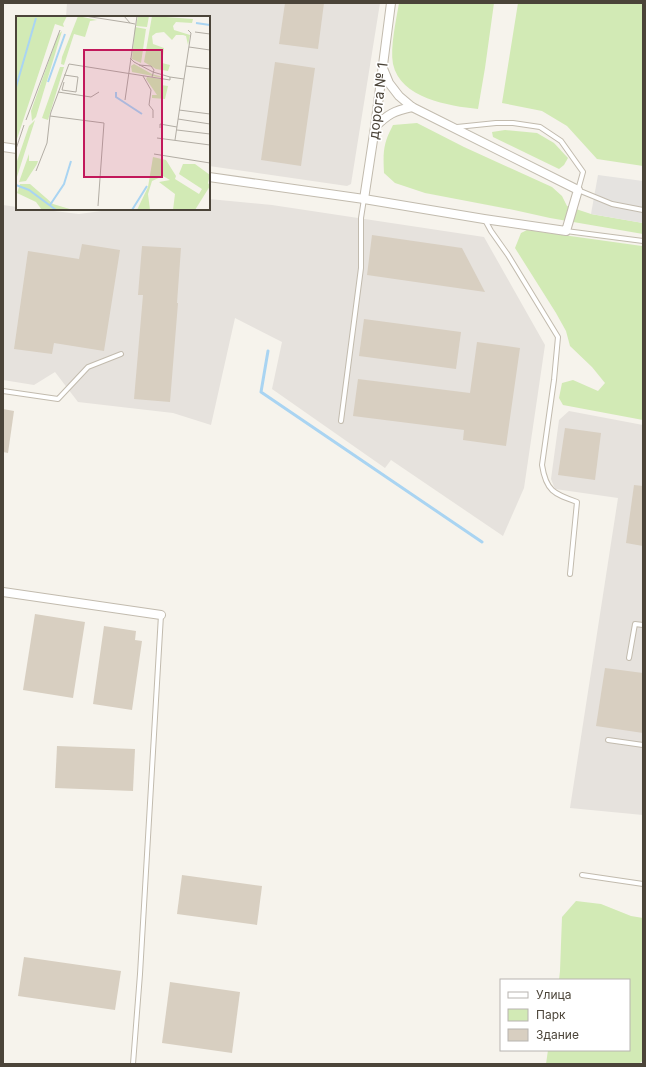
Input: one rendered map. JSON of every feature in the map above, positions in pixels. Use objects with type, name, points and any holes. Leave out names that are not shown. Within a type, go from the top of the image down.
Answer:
[{"type":"street","name":"дорога № 1","points":[[364,199],[391,3]]},
{"type":"street","points":[[210,177],[364,199],[566,231],[578,190],[412,107],[398,96],[389,83],[382,66]]},
{"type":"street","points":[[375,127],[385,117],[398,110],[412,107]]},
{"type":"street","points":[[3,147],[16,149]]},
{"type":"street","points":[[3,592],[161,615]]},
{"type":"lane","points":[[454,128],[496,123],[513,123],[540,127],[561,141],[583,172],[578,190],[612,204],[643,210]]},
{"type":"lane","points":[[341,421],[361,268],[361,218],[364,199]]},
{"type":"lane","points":[[484,219],[508,255],[558,337],[554,380],[542,465],[543,477],[548,487],[555,494],[577,502],[570,574]]},
{"type":"lane","points":[[566,231],[643,241]]},
{"type":"lane","points":[[3,391],[58,399],[88,367],[121,354]]},
{"type":"lane","points":[[133,1064],[141,958],[161,615]]},
{"type":"lane","points":[[629,658],[635,624],[643,625]]},
{"type":"lane","points":[[608,740],[643,745]]},
{"type":"lane","points":[[582,875],[643,884]]},
{"type":"shaded area","points":[[67,3],[380,3],[351,184],[347,186],[210,166],[210,16],[66,16]]},
{"type":"shaded area","points":[[598,175],[643,181],[643,223],[591,214]]},
{"type":"shaded area","points":[[210,199],[272,205],[484,237],[545,345],[524,488],[503,536],[391,460],[385,468],[272,389],[282,342],[235,318],[211,425],[173,413],[78,402],[55,372],[34,385],[3,380],[3,205],[16,207],[16,210],[45,210],[79,214],[109,210],[210,210]]},
{"type":"shaded area","points":[[569,411],[643,425],[643,815],[570,808],[618,498],[555,489],[551,479],[559,420]]},
{"type":"green space","points":[[399,3],[494,3],[478,109],[453,105],[427,98],[405,85],[397,76],[393,64],[392,50]]},
{"type":"green space","points":[[518,3],[643,3],[643,166],[597,159],[567,126],[542,111],[502,103]]},
{"type":"green space","points":[[417,123],[464,147],[552,187],[562,196],[567,206],[591,214],[643,223],[643,234],[550,218],[425,193],[395,183],[384,173],[385,143],[393,125]]},
{"type":"green space","points":[[505,130],[537,133],[554,143],[568,158],[564,165],[559,169],[493,137],[492,132]]},
{"type":"green space","points":[[527,230],[642,246],[643,420],[563,405],[559,398],[562,383],[573,380],[598,391],[605,383],[592,367],[570,346],[566,331],[556,313],[515,248],[521,233]]},
{"type":"green space","points":[[576,901],[601,904],[631,916],[643,918],[643,1061],[639,1064],[546,1064],[548,1051],[630,1051],[630,979],[559,979],[562,917]]},
{"type":"building","points":[[285,3],[324,3],[318,49],[279,44]]},
{"type":"building","points":[[275,62],[315,68],[301,166],[261,160]]},
{"type":"building","points":[[372,235],[462,248],[485,292],[367,275]]},
{"type":"building","points":[[82,244],[120,250],[104,351],[54,343],[52,354],[14,349],[28,251],[79,259]]},
{"type":"building","points":[[142,246],[181,248],[170,402],[134,399],[143,295],[138,295]]},
{"type":"building","points":[[364,319],[461,332],[456,369],[359,356]]},
{"type":"building","points":[[477,342],[520,348],[506,446],[463,440],[464,430],[353,416],[358,379],[470,393]]},
{"type":"building","points":[[3,409],[14,411],[8,453],[3,452]]},
{"type":"building","points":[[565,428],[601,433],[595,480],[558,475]]},
{"type":"building","points":[[634,485],[643,486],[643,546],[626,543]]},
{"type":"building","points":[[35,614],[85,622],[73,698],[23,690]]},
{"type":"building","points":[[104,626],[136,631],[135,640],[142,641],[132,710],[93,704]]},
{"type":"building","points":[[605,668],[643,673],[643,733],[596,726]]},
{"type":"building","points":[[57,746],[135,749],[133,791],[55,788]]},
{"type":"building","points":[[182,875],[262,886],[257,925],[177,914]]},
{"type":"building","points":[[24,957],[121,971],[115,1010],[18,996]]},
{"type":"building","points":[[170,982],[240,992],[232,1053],[162,1043]]},
{"type":"waterway","points":[[268,351],[261,392],[482,542]]}]
